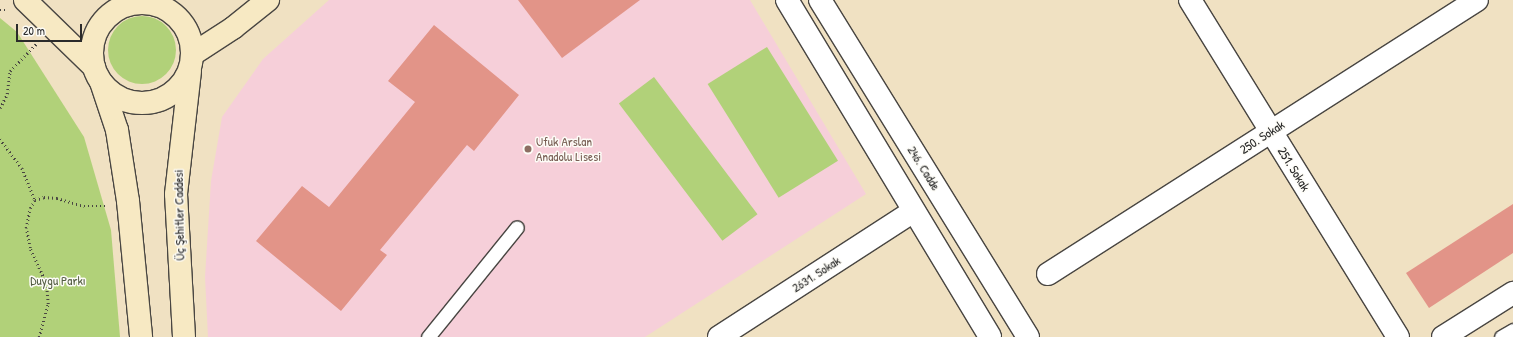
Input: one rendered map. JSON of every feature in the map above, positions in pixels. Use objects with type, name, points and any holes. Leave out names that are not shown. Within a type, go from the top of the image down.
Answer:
[{"type":"main road","points":[[25,0],[97,74],[112,93],[126,101],[141,103],[157,101],[172,94],[183,83],[192,61],[191,38],[184,24],[174,13],[154,2],[129,4],[115,11],[103,22],[95,36],[92,51],[97,74],[117,130],[128,201],[141,337]]},
{"type":"main road","points":[[192,61],[268,0]]},
{"type":"main road","name":"Üç Şehitler Caddesi","points":[[184,337],[176,194],[192,61]]},
{"type":"street","points":[[787,0],[912,212],[990,337]]},
{"type":"street","name":"246. Cadde","points":[[820,0],[1028,337]]},
{"type":"street","name":"251. Sokak","points":[[1190,0],[1398,337]]},
{"type":"street","name":"250. Sokak","points":[[1048,274],[1477,0]]},
{"type":"street","name":"2631. Sokak","points":[[719,337],[912,212]]},
{"type":"street","points":[[1443,337],[1513,293]]},
{"type":"lane","points":[[428,337],[517,227]]},
{"type":"lane","points":[[1501,337],[1513,330]]},
{"type":"path","points":[[0,108],[7,94],[10,71],[40,40],[35,35]]},
{"type":"path","points":[[0,139],[22,168],[35,200]]},
{"type":"path","points":[[35,200],[57,198],[97,208],[128,201]]},
{"type":"path","points":[[35,200],[30,208],[26,228],[30,248],[46,283],[48,304],[39,337]]},
{"type":"shaded area","name":"Ufuk Arslan Anadolu Lisesi","points":[[329,0],[750,0],[866,194],[645,337],[208,337],[205,277],[211,181],[222,117],[263,59]]},
{"type":"green space","points":[[142,16],[155,19],[166,26],[173,37],[176,50],[173,63],[166,74],[155,81],[142,84],[129,81],[118,74],[111,63],[108,50],[111,37],[118,26],[129,19]]},
{"type":"green space","name":"Duygu Parkı","points":[[0,18],[17,32],[84,137],[111,230],[120,337],[0,337]]},
{"type":"green space","points":[[767,47],[838,161],[779,198],[708,84]]},
{"type":"green space","points":[[654,77],[758,214],[722,241],[619,103]]},
{"type":"building","points":[[518,0],[640,0],[562,58]]},
{"type":"building","points":[[434,25],[519,95],[474,151],[467,145],[380,250],[387,255],[341,311],[256,241],[302,186],[329,207],[415,102],[388,81]]},
{"type":"building","points":[[1513,204],[1513,253],[1429,308],[1406,273]]},
{"type":"place","name":"Ufuk Arslan Anadolu Lisesi","points":[[528,149]]}]
